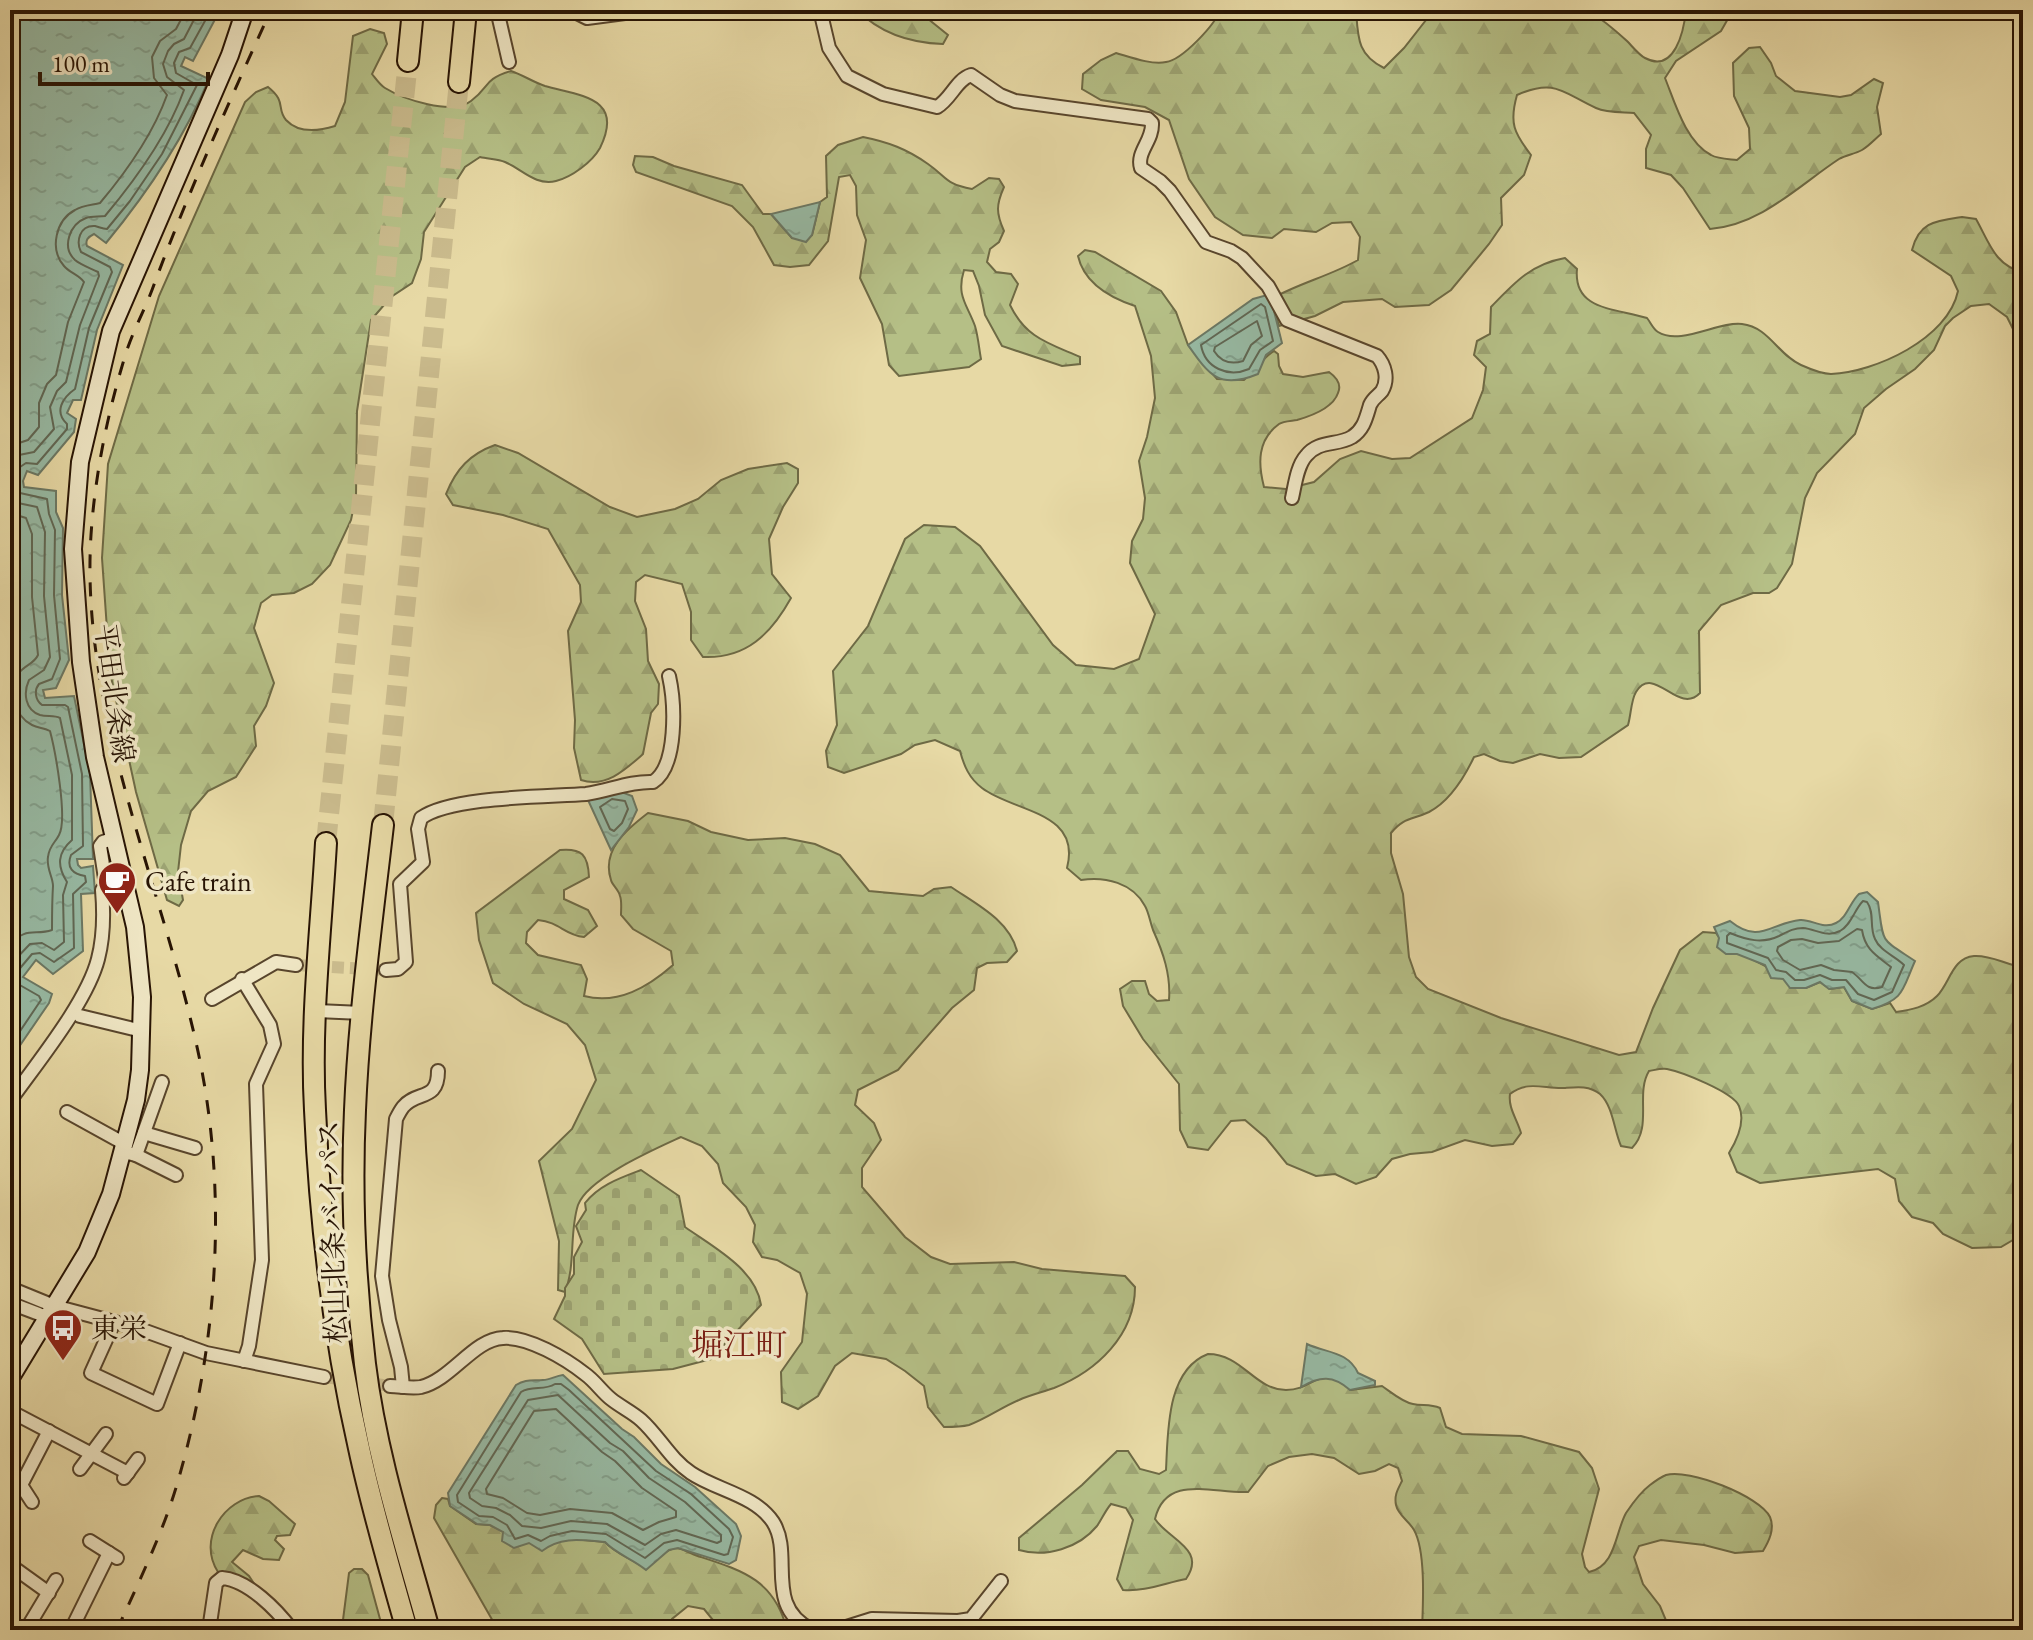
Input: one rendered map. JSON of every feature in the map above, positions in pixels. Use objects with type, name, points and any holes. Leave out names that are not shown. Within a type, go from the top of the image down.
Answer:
[{"type":"highway","points":[[408,61],[413,10]]},
{"type":"highway","points":[[459,82],[466,10]]},
{"type":"highway","name":"松山北条バイパス","points":[[383,825],[362,1013],[355,1109],[353,1205],[365,1367],[379,1444],[429,1630]]},
{"type":"highway","name":"松山北条バイパス","points":[[326,843],[314,1108],[325,1245],[359,1449],[407,1630]]},
{"type":"main road","name":"平田北条線","points":[[10,1379],[87,1252],[128,1150],[142,1031],[135,927],[95,757],[81,662],[73,549],[80,462],[111,331],[230,55],[245,10]]},
{"type":"street","points":[[497,10],[509,62]]},
{"type":"street","points":[[571,10],[587,18],[640,11],[685,10]]},
{"type":"street","points":[[820,10],[829,48],[847,76],[883,94],[937,107],[962,80],[971,75],[1000,95],[1015,101],[1148,119],[1152,123],[1152,135],[1139,157],[1141,168],[1170,191],[1206,242],[1242,258],[1268,286],[1287,320],[1377,356],[1385,369],[1382,390],[1372,400],[1368,418],[1354,436],[1323,444],[1304,457],[1292,498]]},
{"type":"street","points":[[386,970],[398,969],[406,962],[400,884],[423,862],[418,829],[421,818],[461,805],[588,793],[632,782],[653,782],[663,773],[675,723],[669,676]]},
{"type":"street","points":[[10,1101],[73,1010],[93,974],[102,938],[102,890],[106,885],[100,846],[115,838]]},
{"type":"street","points":[[106,885],[115,890],[127,888]]},
{"type":"street","points":[[212,999],[276,962],[296,965]]},
{"type":"street","points":[[242,979],[270,1025],[274,1044],[256,1084],[262,1260],[244,1361]]},
{"type":"street","points":[[317,1011],[362,1013]]},
{"type":"street","points":[[80,1016],[142,1031]]},
{"type":"street","points":[[438,1071],[433,1091],[403,1106],[396,1119],[382,1276],[401,1367],[396,1386],[418,1388],[436,1382],[494,1339],[514,1339],[553,1353],[587,1375],[610,1398],[640,1418],[689,1472],[748,1501],[765,1513],[775,1525],[778,1536],[784,1596],[790,1611],[812,1630]]},
{"type":"street","points":[[128,1150],[144,1133],[162,1082]]},
{"type":"street","points":[[67,1112],[176,1175]]},
{"type":"street","points":[[144,1133],[195,1148]]},
{"type":"street","points":[[10,1288],[51,1312]]},
{"type":"street","points":[[10,1303],[114,1322],[244,1361],[324,1377]]},
{"type":"street","points":[[114,1322],[91,1373],[157,1404],[180,1343]]},
{"type":"street","points":[[10,1411],[92,1453],[126,1476],[138,1459]]},
{"type":"street","points":[[32,1502],[21,1485],[49,1431]]},
{"type":"street","points":[[80,1469],[106,1434]]},
{"type":"street","points":[[71,1630],[113,1555],[90,1541]]},
{"type":"street","points":[[17,1570],[49,1593]]},
{"type":"street","points":[[209,1630],[216,1583],[218,1579],[227,1578],[259,1596],[292,1630]]},
{"type":"street","points":[[26,1630],[56,1580]]},
{"type":"street","points":[[837,1630],[872,1619],[971,1619],[1001,1581]]},
{"type":"green space","points":[[857,10],[917,10],[948,35],[943,44],[908,39],[886,31]]},
{"type":"green space","points":[[1220,10],[1356,10],[1364,51],[1384,68],[1430,15],[1439,10],[1587,10],[1613,28],[1643,57],[1655,61],[1664,60],[1676,48],[1686,10],[1733,10],[1721,31],[1676,61],[1665,78],[1682,121],[1702,149],[1717,157],[1737,160],[1750,149],[1749,128],[1734,96],[1733,63],[1749,48],[1760,47],[1776,76],[1795,91],[1840,97],[1851,95],[1874,79],[1883,83],[1877,107],[1881,134],[1865,148],[1839,159],[1762,212],[1729,226],[1710,229],[1671,175],[1646,168],[1646,149],[1651,135],[1634,113],[1600,110],[1550,88],[1530,90],[1517,95],[1513,113],[1517,134],[1531,155],[1524,175],[1501,198],[1502,225],[1451,290],[1429,305],[1395,307],[1382,299],[1343,302],[1315,316],[1279,326],[1271,299],[1358,260],[1360,237],[1351,222],[1332,223],[1316,232],[1284,229],[1272,238],[1243,235],[1215,217],[1189,179],[1169,120],[1145,107],[1101,100],[1082,89],[1083,74],[1116,53],[1154,62],[1173,60],[1197,41]]},
{"type":"green space","points":[[370,29],[384,33],[387,44],[372,74],[383,87],[403,97],[440,106],[463,105],[477,96],[491,80],[511,71],[595,102],[607,118],[606,131],[600,148],[587,164],[556,181],[542,181],[505,162],[480,157],[465,167],[424,232],[421,259],[412,283],[391,297],[371,320],[357,411],[356,496],[351,520],[330,565],[312,584],[294,593],[272,595],[261,603],[254,628],[274,683],[266,706],[254,726],[256,746],[236,777],[208,791],[191,811],[181,845],[178,872],[183,900],[179,906],[167,900],[136,792],[110,672],[102,558],[108,464],[159,296],[245,102],[268,87],[277,97],[283,116],[297,128],[309,130],[335,126],[345,102],[353,36]]},
{"type":"green space","points":[[863,137],[905,150],[951,183],[963,187],[972,189],[989,178],[999,179],[1004,187],[998,209],[1004,231],[999,242],[990,249],[987,262],[996,272],[1011,274],[1018,284],[1010,305],[1023,325],[1039,338],[1080,357],[1080,364],[1062,366],[1002,346],[985,315],[973,271],[964,270],[962,293],[975,326],[981,359],[969,367],[899,376],[889,365],[882,324],[860,278],[866,240],[857,215],[856,186],[850,175],[839,177],[828,241],[809,265],[790,267],[774,265],[753,227],[732,206],[636,172],[633,165],[635,156],[653,157],[742,185],[763,214],[771,214],[792,238],[812,235],[820,202],[827,197],[826,156],[838,145]]},
{"type":"green space","points":[[1962,217],[1976,219],[1999,259],[2023,272],[2023,342],[2007,317],[1989,304],[1971,306],[1945,326],[1934,350],[1915,369],[1864,408],[1855,434],[1817,473],[1805,498],[1792,564],[1777,588],[1769,593],[1753,593],[1721,605],[1699,631],[1700,693],[1692,698],[1683,698],[1650,683],[1643,685],[1634,695],[1628,725],[1581,757],[1559,758],[1540,754],[1513,763],[1484,754],[1474,757],[1461,781],[1443,802],[1429,812],[1404,821],[1391,833],[1391,853],[1403,894],[1409,957],[1416,977],[1428,989],[1501,1018],[1619,1055],[1636,1052],[1680,950],[1703,932],[1716,933],[1732,949],[1800,986],[1806,988],[1820,982],[1830,989],[1844,987],[1852,1001],[1872,1009],[1890,1003],[1896,1012],[1933,1000],[1956,966],[1967,958],[1987,957],[2023,967],[2023,1234],[2001,1247],[1972,1248],[1943,1234],[1933,1223],[1912,1217],[1899,1201],[1895,1179],[1878,1169],[1760,1183],[1737,1172],[1729,1153],[1741,1124],[1739,1106],[1718,1089],[1667,1069],[1649,1071],[1645,1080],[1642,1130],[1632,1148],[1621,1146],[1608,1105],[1596,1091],[1582,1087],[1536,1086],[1523,1087],[1510,1094],[1521,1133],[1513,1144],[1492,1146],[1465,1140],[1432,1152],[1410,1154],[1392,1159],[1376,1177],[1356,1184],[1335,1174],[1316,1176],[1287,1164],[1266,1138],[1245,1120],[1231,1121],[1208,1150],[1188,1147],[1180,1130],[1179,1084],[1143,1039],[1123,1006],[1120,989],[1132,981],[1145,981],[1149,994],[1157,1001],[1169,1000],[1166,964],[1140,898],[1126,887],[1109,880],[1081,880],[1067,868],[1069,849],[1064,835],[1055,824],[982,788],[968,771],[960,751],[935,740],[844,773],[828,767],[826,751],[837,725],[833,671],[868,626],[905,539],[924,525],[955,527],[980,546],[1053,645],[1076,665],[1114,669],[1139,659],[1155,614],[1130,563],[1132,541],[1143,519],[1145,498],[1139,461],[1155,398],[1151,356],[1135,306],[1108,294],[1092,282],[1078,256],[1085,250],[1095,252],[1161,291],[1176,312],[1188,345],[1217,379],[1244,380],[1274,351],[1278,354],[1283,374],[1303,377],[1329,372],[1336,378],[1339,390],[1331,403],[1309,416],[1279,424],[1263,445],[1260,461],[1264,487],[1286,489],[1314,482],[1340,459],[1361,451],[1392,459],[1410,458],[1472,418],[1483,390],[1486,367],[1474,355],[1477,341],[1490,334],[1491,307],[1516,283],[1542,265],[1565,258],[1577,269],[1578,283],[1589,300],[1599,306],[1647,318],[1656,331],[1667,336],[1742,324],[1759,330],[1786,355],[1812,370],[1831,374],[1849,372],[1888,360],[1907,350],[1940,324],[1958,291],[1951,276],[1912,250],[1919,234],[1930,224]]},
{"type":"green space","points":[[495,445],[518,453],[610,507],[637,517],[675,509],[698,499],[721,480],[748,469],[787,463],[798,469],[798,483],[769,539],[772,574],[791,598],[775,623],[756,642],[732,654],[703,657],[691,640],[691,612],[682,584],[645,575],[636,582],[635,601],[646,629],[648,661],[659,684],[658,704],[651,713],[643,754],[607,780],[581,780],[574,748],[575,720],[568,631],[581,602],[580,585],[548,529],[503,515],[453,505],[446,494],[465,464]]},
{"type":"green space","points":[[648,813],[688,821],[711,832],[748,840],[785,838],[815,844],[840,855],[869,891],[923,896],[934,889],[951,887],[1007,930],[1017,951],[1007,962],[987,963],[977,968],[974,990],[952,1008],[898,1070],[858,1090],[855,1105],[874,1123],[881,1140],[862,1168],[862,1187],[905,1237],[931,1257],[950,1264],[1014,1262],[1042,1269],[1125,1276],[1135,1287],[1128,1321],[1121,1336],[1099,1361],[1070,1381],[1023,1398],[963,1426],[944,1427],[928,1407],[924,1386],[905,1371],[886,1359],[852,1353],[835,1366],[818,1396],[798,1409],[782,1402],[781,1372],[802,1342],[807,1294],[800,1273],[777,1260],[762,1257],[753,1242],[755,1225],[746,1207],[723,1183],[718,1164],[702,1146],[681,1137],[624,1165],[584,1195],[575,1216],[572,1260],[565,1292],[558,1290],[559,1241],[539,1161],[572,1129],[596,1080],[585,1045],[567,1024],[524,1004],[493,983],[479,940],[476,913],[560,850],[579,852],[587,863],[589,877],[564,890],[564,899],[588,910],[597,926],[584,937],[538,920],[527,932],[526,943],[538,955],[581,965],[587,979],[584,996],[609,998],[643,987],[673,965],[671,951],[633,929],[621,915],[621,898],[609,869],[618,841]]},
{"type":"green space","points":[[641,1170],[679,1196],[685,1227],[742,1270],[751,1280],[761,1305],[711,1359],[673,1369],[604,1374],[582,1339],[554,1319],[565,1296],[565,1288],[574,1274],[574,1257],[582,1242],[576,1226],[586,1210],[585,1203],[603,1187]]},
{"type":"green space","points":[[1208,1354],[1230,1360],[1275,1388],[1296,1389],[1324,1378],[1340,1382],[1351,1390],[1382,1386],[1409,1403],[1440,1408],[1446,1427],[1462,1434],[1521,1436],[1579,1452],[1592,1468],[1599,1489],[1582,1554],[1589,1572],[1598,1569],[1610,1556],[1622,1521],[1634,1502],[1666,1475],[1706,1480],[1753,1501],[1770,1517],[1771,1535],[1763,1551],[1735,1553],[1704,1545],[1661,1540],[1639,1546],[1634,1557],[1643,1584],[1660,1606],[1670,1630],[1514,1630],[1505,1624],[1500,1630],[1422,1630],[1420,1551],[1414,1530],[1396,1505],[1396,1495],[1402,1481],[1398,1468],[1389,1464],[1359,1474],[1334,1458],[1312,1454],[1289,1457],[1268,1466],[1248,1492],[1193,1489],[1169,1496],[1155,1519],[1189,1552],[1191,1569],[1186,1579],[1123,1590],[1117,1579],[1133,1520],[1126,1508],[1111,1504],[1090,1534],[1072,1545],[1051,1552],[1019,1550],[1019,1538],[1117,1451],[1128,1451],[1140,1469],[1159,1474],[1166,1470],[1169,1421],[1177,1388],[1194,1362]]},
{"type":"green space","points":[[259,1496],[295,1524],[290,1535],[277,1536],[275,1540],[284,1549],[279,1560],[263,1559],[243,1550],[232,1562],[255,1585],[218,1572],[212,1560],[211,1547],[213,1534],[225,1512],[235,1504]]},
{"type":"green space","points":[[442,1498],[448,1499],[450,1506],[476,1524],[490,1525],[529,1543],[572,1539],[605,1542],[646,1569],[664,1553],[677,1548],[731,1567],[766,1589],[782,1613],[787,1630],[721,1630],[704,1609],[688,1606],[672,1619],[667,1630],[498,1630],[434,1518],[436,1505]]},
{"type":"green space","points":[[362,1569],[368,1575],[383,1630],[339,1630],[349,1573]]},
{"type":"water","points":[[10,10],[220,10],[193,61],[185,57],[181,66],[209,79],[176,144],[150,185],[106,243],[94,234],[87,240],[87,246],[123,265],[97,330],[81,400],[73,400],[67,413],[76,419],[74,432],[38,475],[27,471],[23,481],[24,487],[56,491],[56,512],[63,528],[62,595],[69,660],[56,688],[43,690],[45,698],[74,696],[90,773],[93,859],[77,859],[81,868],[93,866],[95,893],[81,894],[83,951],[53,974],[36,960],[23,977],[52,994],[10,1060]]},
{"type":"water","points":[[820,202],[812,235],[806,242],[792,238],[771,214]]},
{"type":"water","points":[[1267,295],[1271,299],[1282,343],[1266,355],[1258,374],[1234,380],[1216,377],[1188,345],[1253,299]]},
{"type":"water","points":[[611,791],[632,796],[637,810],[629,827],[611,850],[588,800]]},
{"type":"water","points":[[1867,892],[1878,902],[1885,939],[1915,961],[1901,992],[1883,1005],[1872,1009],[1852,1001],[1844,987],[1829,989],[1820,982],[1806,988],[1790,988],[1783,979],[1771,978],[1765,965],[1737,954],[1726,954],[1717,947],[1719,938],[1714,927],[1730,921],[1740,928],[1757,932],[1800,920],[1831,925],[1840,921],[1859,894]]},
{"type":"water","points":[[1307,1344],[1348,1360],[1358,1373],[1375,1381],[1375,1385],[1350,1390],[1326,1379],[1301,1387]]},
{"type":"water","points":[[563,1375],[661,1464],[695,1487],[736,1524],[741,1536],[736,1560],[729,1564],[678,1548],[669,1550],[646,1570],[605,1542],[564,1541],[542,1551],[529,1543],[514,1548],[502,1541],[503,1532],[490,1525],[477,1524],[450,1506],[448,1493],[516,1385]]},
{"type":"tunnel","points":[[326,843],[408,61]]},
{"type":"tunnel","points":[[383,825],[459,82]]},
{"type":"tunnel","points":[[296,965],[386,970]]},
{"type":"tunnel","points":[[324,1377],[390,1386]]},
{"type":"railway","points":[[117,1630],[165,1519],[192,1427],[210,1317],[215,1261],[215,1204],[206,1093],[195,1038],[125,790],[97,663],[91,599],[93,512],[108,420],[129,345],[194,184],[271,10]]},
{"type":"place","name":"Cafe train","points":[[117,915]]},
{"type":"place","name":"東栄","points":[[63,1362]]},
{"type":"district","name":"堀江町","points":[[739,1345]]}]
